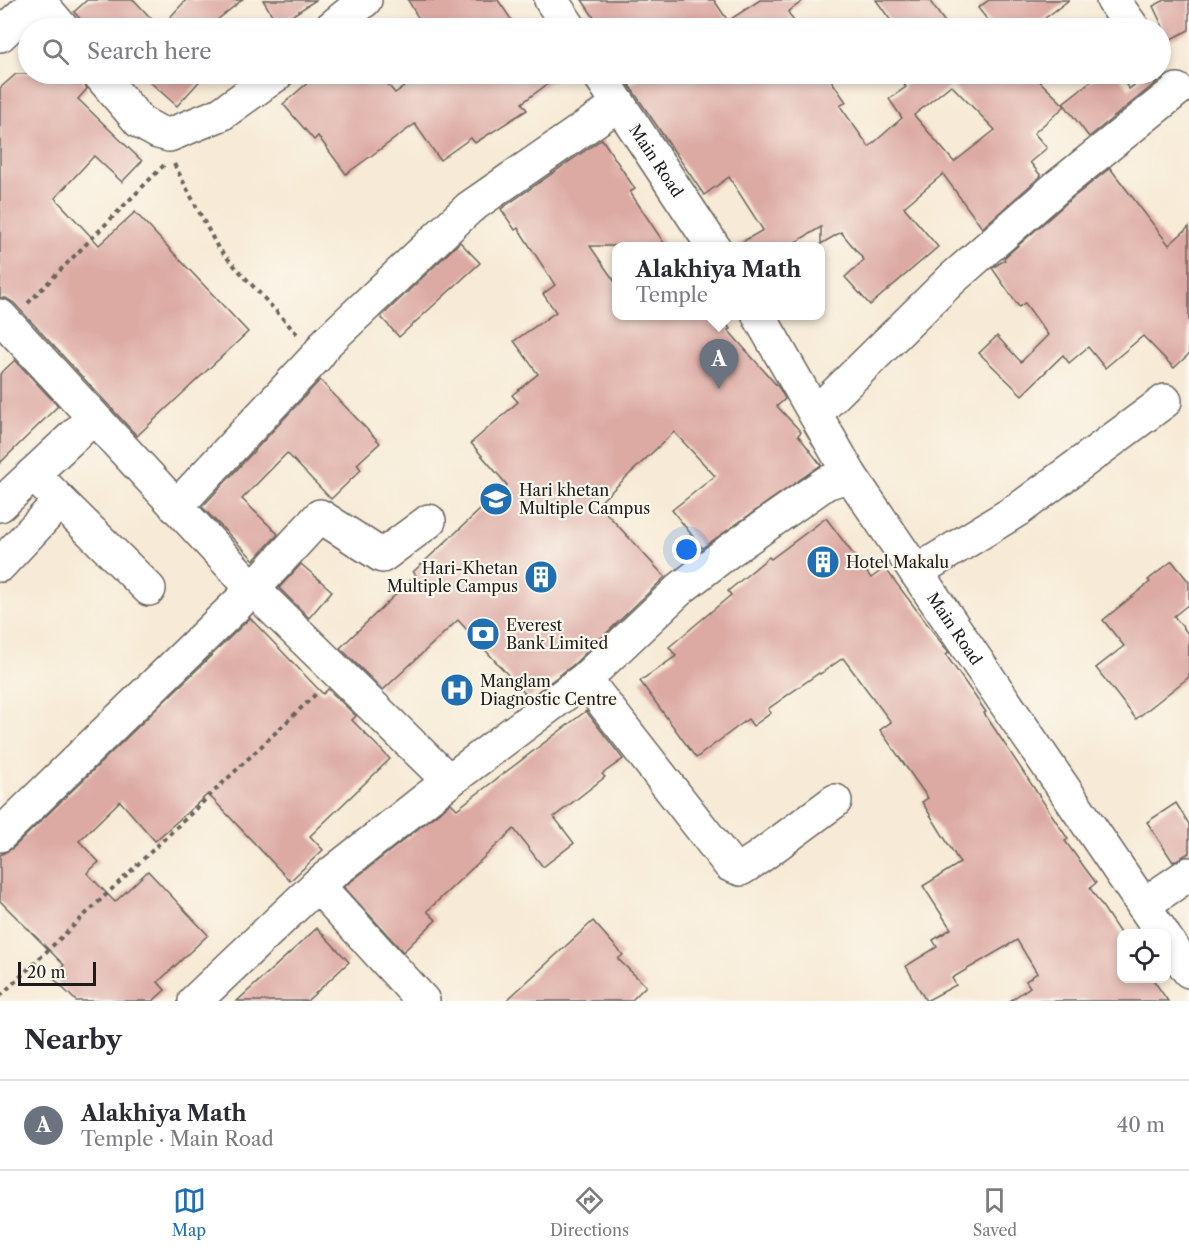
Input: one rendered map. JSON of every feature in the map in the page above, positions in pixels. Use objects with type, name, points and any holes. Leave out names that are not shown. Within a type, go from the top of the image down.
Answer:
[{"type":"street","points":[[18,18],[38,0],[53,18]]},
{"type":"street","points":[[343,18],[365,0]]},
{"type":"street","points":[[551,0],[563,18]]},
{"type":"street","points":[[1113,0],[1126,18]]},
{"type":"street","points":[[0,35],[18,18]]},
{"type":"street","points":[[108,84],[140,122],[169,135],[220,114],[263,84]]},
{"type":"street","name":"Main Road","points":[[606,84],[710,242]]},
{"type":"street","points":[[816,413],[952,279],[1058,186],[1176,88]]},
{"type":"street","points":[[176,507],[317,356],[327,342],[469,208],[619,104]]},
{"type":"street","name":"Main Road","points":[[762,320],[850,475],[1160,929]]},
{"type":"street","points":[[4,321],[252,589],[449,781]]},
{"type":"street","points":[[916,572],[1019,509],[1165,401]]},
{"type":"street","points":[[0,505],[93,418]]},
{"type":"street","points":[[33,474],[149,589]]},
{"type":"street","points":[[195,1001],[317,885],[449,781],[585,679],[681,588],[729,551],[826,483],[850,475]]},
{"type":"street","points":[[0,565],[60,501]]},
{"type":"street","points":[[0,835],[252,589],[320,516],[382,556],[429,521]]},
{"type":"street","points":[[585,679],[730,865],[741,868],[758,858],[834,801]]},
{"type":"street","points":[[1143,905],[1189,874]]},
{"type":"street","points":[[317,885],[423,1001]]},
{"type":"street","points":[[1171,945],[1189,971]]},
{"type":"path","points":[[4,321],[171,158],[218,248],[317,356]]},
{"type":"path","points":[[0,996],[338,673]]},
{"type":"building","points":[[87,0],[134,0],[151,18],[80,18],[74,12]]},
{"type":"building","points":[[186,0],[242,0],[220,18],[169,18]]},
{"type":"building","points":[[263,0],[316,0],[289,18],[274,18]]},
{"type":"building","points":[[408,0],[498,0],[510,18],[418,18]]},
{"type":"building","points":[[582,0],[714,0],[726,18],[594,18]]},
{"type":"building","points":[[760,0],[804,0],[788,12],[792,18],[733,18]]},
{"type":"building","points":[[876,0],[929,0],[942,18],[889,18]]},
{"type":"building","points":[[989,0],[1069,0],[1045,18],[986,18],[978,8]]},
{"type":"building","points":[[1165,0],[1189,0],[1189,30],[1171,39],[1171,18],[1159,18],[1153,6]]},
{"type":"building","points":[[16,74],[18,74],[18,84],[84,84],[87,89],[78,99],[142,161],[122,182],[94,156],[55,198],[99,245],[135,212],[248,332],[137,436],[14,303],[6,298],[0,298],[0,88]]},
{"type":"building","points":[[152,84],[197,84],[177,106]]},
{"type":"building","points":[[306,84],[387,84],[395,93],[408,84],[548,84],[522,103],[527,110],[475,143],[471,138],[440,160],[415,124],[346,174],[318,136],[314,140],[283,104]]},
{"type":"building","points":[[834,84],[846,102],[840,106],[869,147],[902,118],[889,99],[906,87],[905,84],[1042,84],[1065,106],[1034,133],[1047,148],[1030,162],[1041,176],[982,228],[943,174],[904,207],[938,247],[870,305],[845,277],[864,260],[841,232],[824,242],[821,242],[821,227],[796,242],[742,242],[763,230],[729,177],[704,195],[629,85]],"holes":[[[951,85],[995,130],[954,162],[914,115]]]},
{"type":"building","points":[[1087,84],[1125,84],[1129,89],[1135,84],[1155,84],[1089,137],[1063,103]]},
{"type":"building","points":[[602,139],[635,189],[630,192],[663,242],[612,242],[612,246],[590,246],[612,278],[612,320],[724,320],[730,329],[728,330],[779,388],[785,399],[777,406],[801,432],[798,435],[821,465],[702,548],[672,510],[715,476],[674,432],[598,504],[665,577],[573,665],[529,698],[458,620],[383,690],[340,648],[416,575],[413,572],[507,485],[471,443],[518,402],[512,395],[538,374],[514,341],[556,312],[543,294],[555,285],[518,228],[515,230],[501,209]]},
{"type":"building","points":[[1110,168],[1169,245],[1189,227],[1189,354],[1174,368],[1143,336],[1105,368],[1088,347],[1069,363],[1063,355],[1022,395],[979,353],[997,336],[1021,362],[1048,335],[1025,303],[1019,307],[992,268],[1005,260],[1004,258],[1070,200]]},
{"type":"building","points":[[460,242],[480,263],[399,337],[381,317]]},
{"type":"building","points":[[15,360],[58,406],[0,463],[0,374]]},
{"type":"building","points":[[320,380],[380,443],[357,464],[361,470],[331,499],[287,453],[242,499],[278,534],[254,560],[202,507]]},
{"type":"building","points":[[826,518],[871,578],[885,568],[949,653],[946,655],[986,712],[984,713],[1068,839],[1065,841],[1096,883],[1090,888],[1117,929],[1117,983],[1155,983],[1168,1001],[1010,1001],[1030,987],[1026,981],[1037,973],[1017,940],[952,978],[956,985],[926,1001],[906,966],[937,947],[933,940],[951,929],[923,886],[960,863],[922,802],[928,798],[880,730],[891,722],[843,658],[768,709],[771,713],[753,726],[748,719],[696,758],[640,681],[676,656],[669,647],[731,595],[728,591],[769,557],[771,559]]},
{"type":"building","points":[[1172,561],[1189,582],[1189,604],[1174,616],[1189,635],[1189,677],[1136,719],[1096,668],[1124,646],[1103,620]]},
{"type":"building","points":[[301,564],[332,591],[309,618],[279,588]]},
{"type":"building","points":[[250,618],[323,694],[328,689],[356,716],[352,720],[390,759],[310,836],[323,850],[290,881],[208,794],[155,841],[120,801],[79,841],[99,862],[87,873],[115,902],[148,871],[208,935],[158,982],[165,990],[153,1001],[76,1001],[52,977],[64,965],[0,901],[0,855],[13,848]]},
{"type":"building","points":[[586,711],[623,759],[602,774],[605,777],[554,817],[574,843],[543,867],[514,829],[427,911],[436,920],[403,952],[344,887],[451,803],[457,809]]},
{"type":"building","points":[[1176,803],[1189,824],[1189,853],[1173,862],[1147,822]]},
{"type":"building","points":[[593,921],[623,955],[618,959],[646,986],[631,1001],[506,1001]]},
{"type":"building","points":[[317,928],[349,962],[307,1001],[237,1001]]},
{"type":"place","name":"Alakhiya Math","points":[[719,389]]},
{"type":"place","name":"Hari khetan Multiple Campus","points":[[496,499]]},
{"type":"place","name":"Hotel Makalu","points":[[823,562]]},
{"type":"place","name":"Hari-Khetan Multiple Campus","points":[[541,577]]},
{"type":"place","name":"Everest Bank Limited","points":[[483,634]]},
{"type":"place","name":"Manglam Diagnostic Centre","points":[[457,690]]}]
